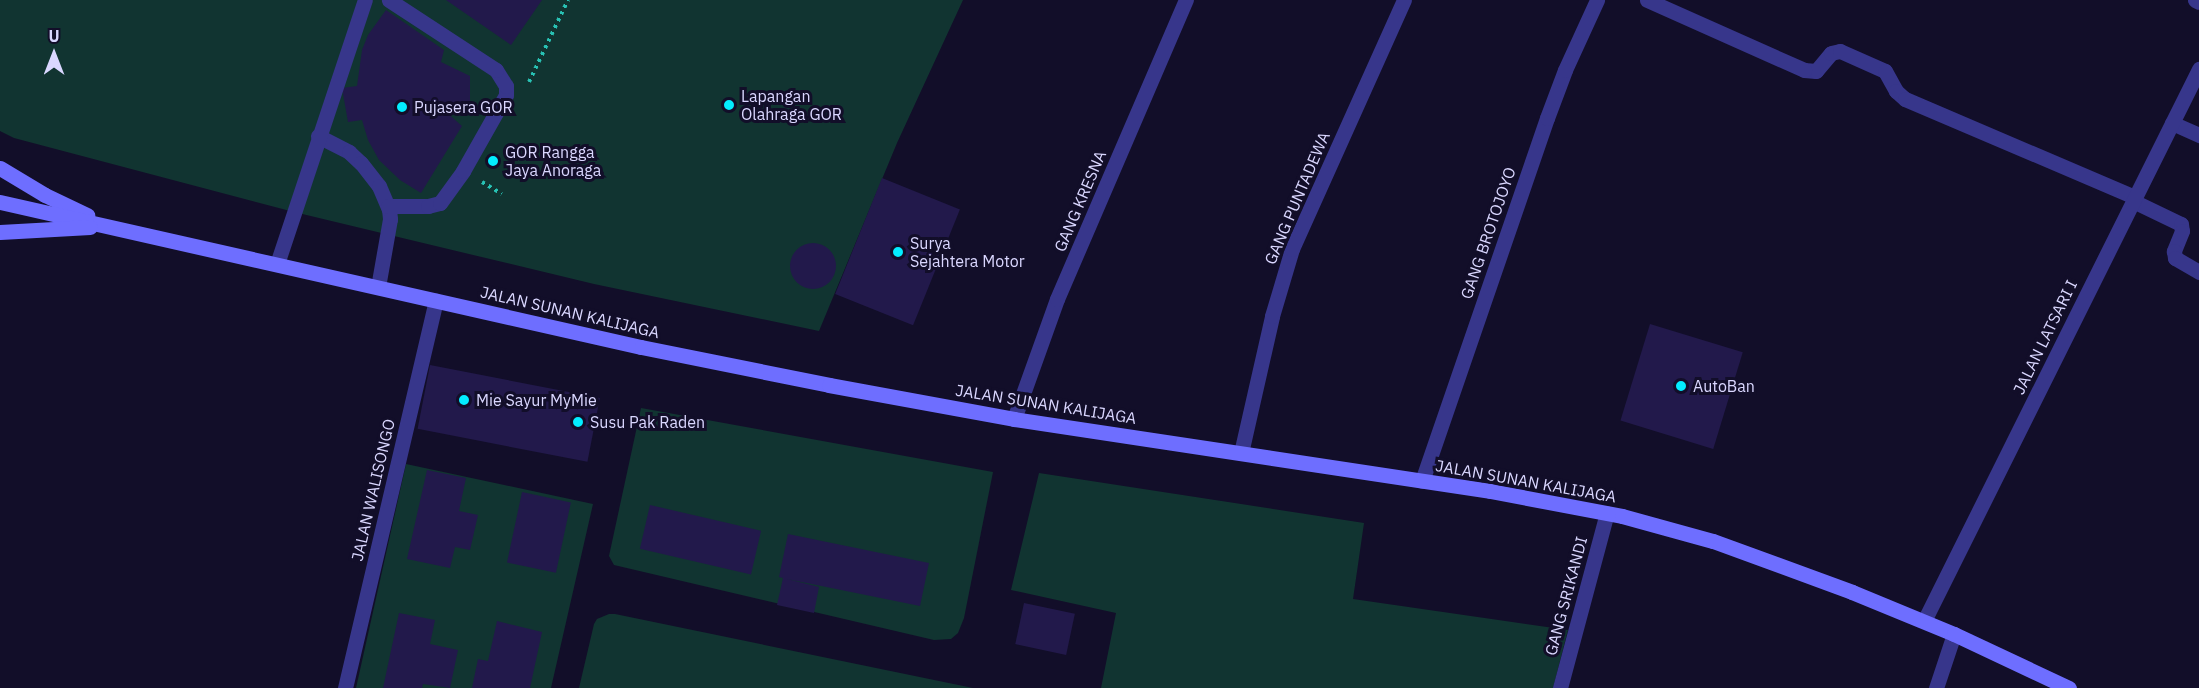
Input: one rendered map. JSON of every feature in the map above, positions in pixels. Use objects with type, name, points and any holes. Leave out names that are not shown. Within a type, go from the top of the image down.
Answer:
[{"type":"main road","points":[[0,168],[45,195],[111,226]]},
{"type":"main road","name":"JALAN SUNAN KALIJAGA","points":[[0,202],[436,301],[785,376],[1014,419],[1422,480],[1607,513],[1722,544],[1924,621],[2069,688]]},
{"type":"main road","points":[[0,232],[111,226]]},
{"type":"street","points":[[277,264],[365,0]]},
{"type":"street","points":[[388,206],[428,206],[443,200],[498,113],[506,95],[506,88],[500,75],[490,66],[389,0]]},
{"type":"street","name":"GANG KRESNA","points":[[1014,419],[1057,299],[1186,0]]},
{"type":"street","name":"GANG PUNTADEWA","points":[[1241,453],[1272,316],[1292,249],[1404,0]]},
{"type":"street","name":"GANG BROTOJOYO","points":[[1422,480],[1547,118],[1568,62],[1597,0]]},
{"type":"street","points":[[1647,0],[1804,70],[1816,71],[1831,53],[1840,51],[1880,67],[1888,75],[1897,93],[1905,99],[2134,199],[2181,224],[2182,231],[2174,251],[2175,258],[2199,272]]},
{"type":"street","points":[[2195,0],[2199,2]]},
{"type":"street","name":"JALAN LATSARI I","points":[[1924,621],[2199,69]]},
{"type":"street","points":[[2172,123],[2199,135]]},
{"type":"street","points":[[318,136],[349,152],[361,163],[379,186],[388,206],[390,219],[378,286]]},
{"type":"street","name":"JALAN WALISONGO","points":[[345,688],[436,301]]},
{"type":"street","name":"GANG SRIKANDI","points":[[1560,688],[1607,513]]},
{"type":"street","points":[[1936,688],[1954,634]]},
{"type":"path","points":[[506,88],[523,87],[530,81],[568,0]]},
{"type":"green space","name":"GOR Rangga Jaya Anoraga","points":[[0,0],[963,0],[897,143],[819,331],[594,284],[294,212],[14,138],[0,131]]},
{"type":"green space","points":[[641,408],[993,472],[964,618],[958,633],[951,639],[934,640],[614,565],[609,556]]},
{"type":"green space","points":[[406,464],[593,504],[551,688],[356,688]]},
{"type":"green space","points":[[1039,473],[1364,523],[1353,599],[1568,630],[1553,688],[1101,688],[1116,613],[1011,590]]},
{"type":"green space","points":[[609,614],[973,688],[579,688],[594,624],[597,619]]},
{"type":"building","points":[[446,0],[542,0],[511,45]]},
{"type":"building","name":"Pujasera GOR","points":[[386,10],[444,50],[441,62],[470,76],[470,101],[446,112],[462,126],[421,193],[400,180],[379,160],[368,140],[362,120],[348,122],[342,88],[357,86],[362,50],[368,35]]},
{"type":"building","name":"Surya Sejahtera Motor","points":[[882,178],[960,209],[913,325],[835,294]]},
{"type":"building","points":[[813,243],[829,250],[836,266],[829,282],[813,289],[797,282],[790,266],[797,250]]},
{"type":"building","name":"AutoBan","points":[[1650,324],[1743,352],[1713,449],[1620,421]]},
{"type":"building","points":[[430,365],[600,398],[587,462],[418,429]]},
{"type":"building","points":[[427,470],[466,478],[459,511],[478,515],[470,550],[455,547],[450,568],[407,559]]},
{"type":"building","points":[[522,492],[571,502],[556,573],[507,562]]},
{"type":"building","points":[[650,505],[761,531],[751,574],[640,549]]},
{"type":"building","points":[[788,534],[929,563],[920,606],[787,579],[819,587],[814,613],[777,605],[783,578],[779,577]]},
{"type":"building","points":[[1024,603],[1075,614],[1066,655],[1015,644]]},
{"type":"building","points":[[399,613],[435,620],[430,644],[458,650],[450,688],[423,684],[422,688],[383,688]]},
{"type":"building","points":[[497,621],[542,632],[530,688],[472,688],[478,659],[488,661]]},
{"type":"place","name":"Lapangan Olahraga GOR","points":[[729,105]]},
{"type":"place","name":"Pujasera GOR","points":[[402,107]]},
{"type":"place","name":"GOR Rangga Jaya Anoraga","points":[[493,161]]},
{"type":"place","name":"Surya Sejahtera Motor","points":[[898,252]]},
{"type":"place","name":"AutoBan","points":[[1681,386]]},
{"type":"place","name":"Mie Sayur MyMie","points":[[464,400]]},
{"type":"place","name":"Susu Pak Raden","points":[[578,422]]}]
